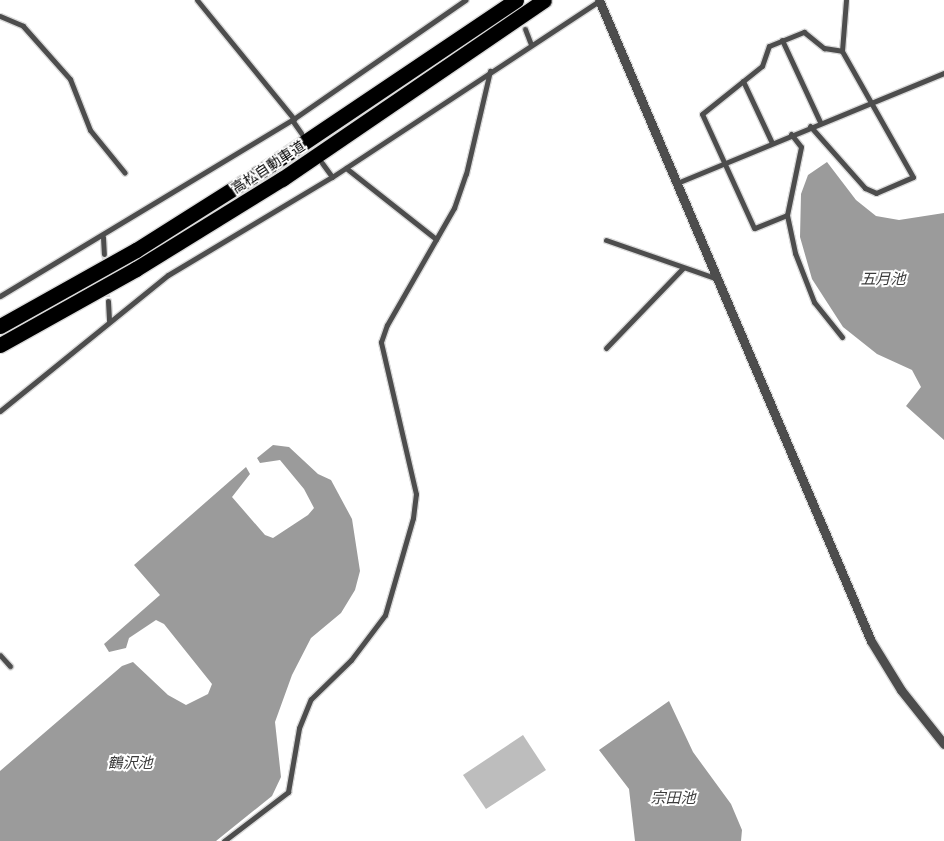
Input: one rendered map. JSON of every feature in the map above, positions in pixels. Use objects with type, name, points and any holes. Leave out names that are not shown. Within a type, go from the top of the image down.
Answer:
[{"type":"highway","name":"高松自動車道","points":[[0,326],[136,250],[272,164],[516,0]]},
{"type":"highway","name":"高松自動車道","points":[[0,345],[136,269],[282,179],[544,0]]},
{"type":"street","points":[[197,0],[293,120],[301,133]]},
{"type":"street","points":[[0,296],[103,237],[293,120],[465,0]]},
{"type":"street","points":[[0,411],[168,275],[332,178],[599,0],[715,278],[871,641],[901,690],[944,744]]},
{"type":"street","points":[[810,126],[865,188],[876,193],[912,177],[842,51],[846,0]]},
{"type":"street","points":[[0,16],[23,26],[70,79],[90,130],[125,173]]},
{"type":"street","points":[[525,29],[531,44]]},
{"type":"street","points":[[787,216],[754,228],[702,114],[762,66],[769,46],[782,40],[804,32],[824,48],[842,51]]},
{"type":"street","points":[[782,40],[820,122]]},
{"type":"street","points":[[224,841],[288,792],[299,728],[311,699],[351,660],[384,615],[413,518],[416,494],[381,342],[387,325],[454,208],[466,174],[490,71]]},
{"type":"street","points":[[676,184],[870,101],[944,73]]},
{"type":"street","points":[[743,81],[772,143]]},
{"type":"street","points":[[791,134],[801,148],[787,216],[795,253],[811,294],[826,321],[842,337]]},
{"type":"street","points":[[322,163],[332,178]]},
{"type":"street","points":[[346,168],[436,239]]},
{"type":"street","points":[[103,237],[104,254]]},
{"type":"street","points":[[606,240],[715,278]]},
{"type":"street","points":[[606,348],[683,268]]},
{"type":"street","points":[[108,301],[109,321]]},
{"type":"street","points":[[0,655],[10,666]]},
{"type":"water","name":"五月池","points":[[827,162],[856,200],[876,216],[899,220],[944,213],[944,440],[906,406],[921,387],[912,370],[877,354],[843,327],[812,279],[800,237],[801,194],[808,175]]},
{"type":"water","name":"鶴沢池","points":[[273,445],[289,447],[318,474],[331,480],[352,519],[360,571],[355,590],[341,613],[311,638],[292,675],[275,722],[281,777],[272,796],[216,841],[0,841],[0,771],[122,666],[133,662],[168,695],[186,705],[208,694],[212,684],[164,624],[156,620],[129,638],[126,648],[109,652],[104,644],[160,595],[134,565],[246,467],[250,474],[232,497],[265,535],[273,538],[308,515],[314,508],[304,489],[280,460],[260,463],[257,458]]},
{"type":"water","name":"宗田池","points":[[669,701],[693,752],[731,804],[742,830],[741,841],[635,841],[629,789],[599,750]]},
{"type":"building","points":[[523,735],[546,770],[486,809],[463,775]]},
{"type":"tunnel","points":[[104,254],[108,301]]}]
